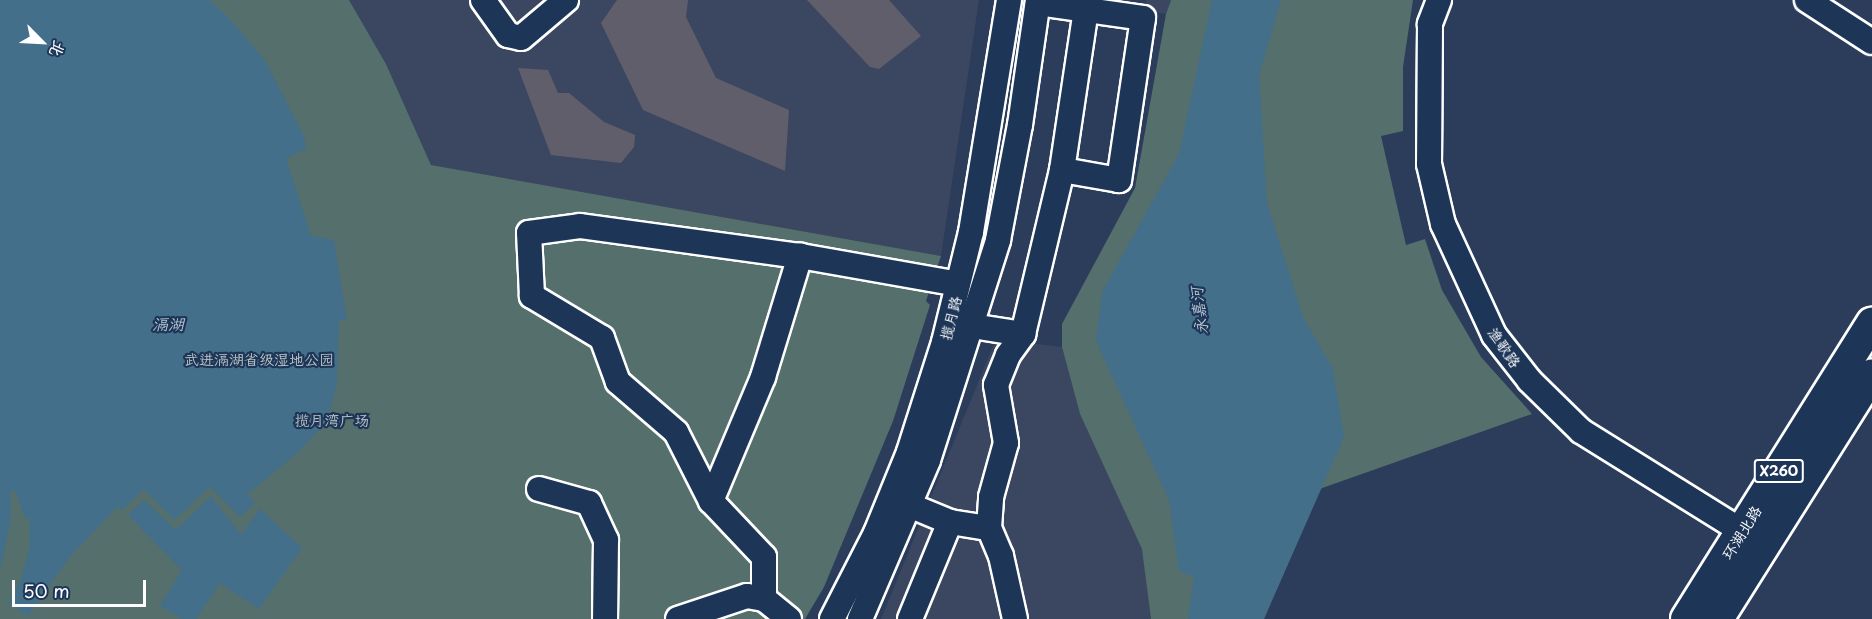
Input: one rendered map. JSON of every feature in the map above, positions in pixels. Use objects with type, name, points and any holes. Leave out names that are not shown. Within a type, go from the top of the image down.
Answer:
[{"type":"main road","name":"环湖北路","points":[[1718,619],[1753,538],[1872,323]]},
{"type":"main road","name":"环湖北路","points":[[1686,619],[1753,538],[1872,374]]},
{"type":"street","points":[[483,0],[508,35],[521,38],[566,0]]},
{"type":"street","name":"揽月路","points":[[832,619],[876,533],[909,452],[958,284],[992,118],[1009,0]]},
{"type":"street","name":"渔歌路","points":[[1439,0],[1430,24],[1429,164],[1443,224],[1494,335],[1530,381],[1581,431],[1753,538]]},
{"type":"street","points":[[1808,0],[1872,42]]},
{"type":"street","points":[[1038,2],[1143,18],[1119,180],[1062,170]]},
{"type":"street","name":"揽月路","points":[[860,619],[909,505],[972,326],[998,240],[1038,2]]},
{"type":"street","points":[[1015,619],[1001,556],[989,528],[991,497],[1006,443],[996,385],[1008,354],[1023,334],[1062,170],[1086,10]]},
{"type":"street","points":[[729,619],[756,597],[764,557],[711,501],[676,432],[618,382],[602,338],[532,296],[529,233],[580,226],[800,256],[958,284]]},
{"type":"street","points":[[711,501],[763,377],[800,256]]},
{"type":"street","points":[[972,326],[1023,334]]},
{"type":"street","points":[[539,489],[589,503],[606,540],[605,619]]},
{"type":"street","points":[[909,505],[950,522],[989,528]]},
{"type":"street","points":[[910,619],[950,522]]},
{"type":"street","points":[[678,619],[756,597],[789,619]]},
{"type":"shaded area","points":[[349,0],[979,0],[941,256],[431,165],[386,64]]},
{"type":"shaded area","points":[[1146,0],[1171,0],[1166,14],[1144,11]]},
{"type":"shaded area","points":[[996,339],[1062,347],[1080,414],[1143,549],[1151,619],[881,619]]},
{"type":"green space","name":"揽月湾广场","points":[[0,0],[349,0],[386,64],[431,165],[941,256],[926,301],[930,305],[893,421],[824,587],[805,619],[0,619]]},
{"type":"green space","points":[[1171,0],[1413,0],[1403,67],[1403,131],[1381,136],[1406,245],[1425,239],[1442,290],[1481,357],[1532,414],[1226,522],[1212,619],[1151,619],[1142,549],[1080,414],[1062,347],[1062,324],[1135,188],[1166,14]]},
{"type":"water","name":"滆湖","points":[[0,0],[209,0],[227,16],[264,59],[304,136],[306,149],[286,158],[311,236],[334,240],[347,320],[339,320],[337,385],[326,423],[295,455],[247,494],[255,503],[240,517],[210,487],[174,520],[144,489],[122,510],[117,507],[69,558],[28,616],[8,603],[21,581],[30,546],[29,517],[25,518],[15,491],[10,492],[11,518],[0,571]]},
{"type":"water","name":"永嘉河","points":[[1212,0],[1281,0],[1259,75],[1267,203],[1303,317],[1333,369],[1344,437],[1264,619],[1188,619],[1194,577],[1179,571],[1169,500],[1096,341],[1102,292],[1179,154]]},
{"type":"water","points":[[211,496],[241,535],[260,509],[302,548],[259,609],[220,583],[196,619],[182,619],[160,606],[182,570],[128,515],[144,500],[176,530]]},
{"type":"building","points":[[617,0],[688,0],[686,17],[716,78],[789,110],[785,171],[643,110],[601,23]]},
{"type":"building","points":[[807,0],[889,0],[921,36],[879,69],[870,67]]},
{"type":"building","points":[[518,68],[548,70],[558,93],[569,93],[604,122],[635,135],[634,147],[621,163],[551,155]]},
{"type":"park label","name":"武进滆湖省级湿地公园","points":[[259,359]]}]
